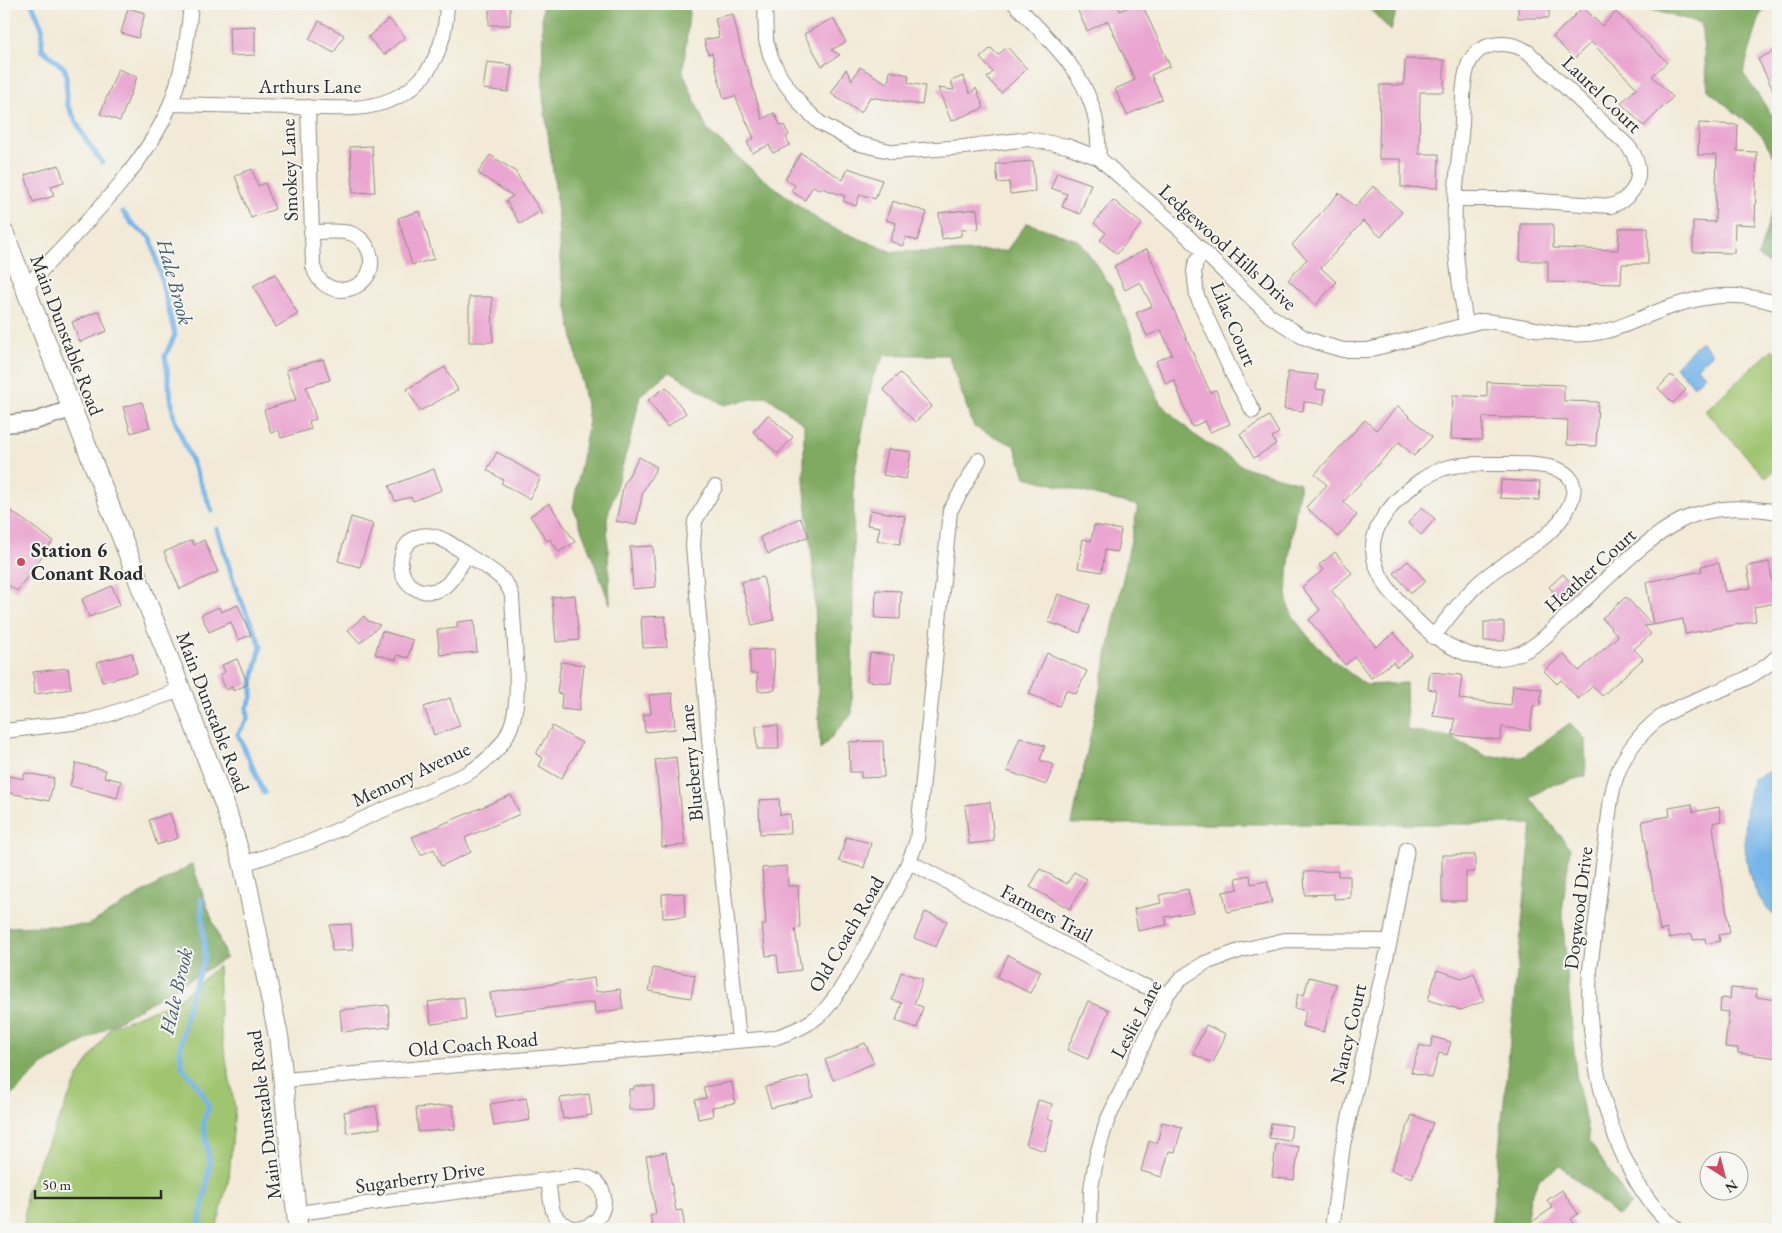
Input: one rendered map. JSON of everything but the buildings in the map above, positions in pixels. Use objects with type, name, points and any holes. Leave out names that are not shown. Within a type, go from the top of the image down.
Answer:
[{"type":"main road","name":"Main Dunstable Road","points":[[4,233],[24,290],[225,806],[243,864],[279,1040],[298,1221]]},
{"type":"street","points":[[24,290],[126,175],[155,134],[170,104],[184,52],[191,4]]},
{"type":"street","name":"Arthurs Lane","points":[[170,104],[353,108],[372,106],[391,100],[412,88],[428,72],[438,52],[445,29],[447,4]]},
{"type":"street","name":"Ledgewood Hills Drive","points":[[765,4],[766,40],[770,58],[781,78],[802,107],[820,123],[856,143],[894,152],[964,147],[1028,139],[1067,146],[1098,158],[1203,252],[1269,315],[1303,338],[1322,344],[1343,350],[1368,350],[1466,324],[1497,321],[1547,331],[1587,334],[1602,332],[1675,304],[1716,295],[1754,296],[1778,304]]},
{"type":"street","points":[[1015,4],[1067,61],[1087,93],[1094,112],[1098,158]]},
{"type":"street","name":"Laurel Court","points":[[1456,199],[1510,199],[1611,206],[1627,198],[1634,190],[1638,179],[1639,167],[1635,156],[1628,146],[1535,57],[1520,47],[1494,44],[1484,47],[1475,54],[1466,73],[1456,199],[1456,253],[1466,324]]},
{"type":"street","name":"Smokey Lane","points":[[308,107],[311,232],[313,266],[320,281],[330,288],[342,290],[353,288],[363,282],[369,272],[371,260],[368,249],[361,239],[345,232],[311,232]]},
{"type":"street","name":"Lilac Court","points":[[1203,252],[1196,262],[1194,271],[1197,296],[1233,375],[1253,411]]},
{"type":"street","points":[[4,424],[35,421],[71,409]]},
{"type":"street","name":"Old Coach Road","points":[[284,1080],[774,1038],[792,1032],[810,1022],[824,1011],[854,967],[910,862],[917,840],[950,511],[979,460]]},
{"type":"street","name":"Heather Court","points":[[1433,636],[1479,582],[1539,542],[1553,529],[1564,515],[1572,499],[1573,487],[1568,476],[1559,468],[1547,464],[1478,464],[1445,468],[1421,480],[1378,523],[1372,546],[1376,568],[1402,606],[1433,636],[1468,654],[1487,657],[1516,655],[1537,643],[1643,548],[1667,529],[1684,520],[1708,512],[1732,508],[1778,512]]},
{"type":"street","name":"Blueberry Lane","points":[[715,487],[695,521],[692,544],[712,772],[739,1040]]},
{"type":"street","name":"Memory Avenue","points":[[243,864],[310,842],[468,773],[489,758],[506,739],[516,714],[518,690],[512,596],[508,586],[500,577],[467,555],[438,537],[421,536],[411,541],[404,550],[400,568],[409,585],[420,590],[433,591],[450,582],[467,555]]},
{"type":"street","name":"Dogwood Drive","points":[[1678,1229],[1646,1195],[1629,1165],[1606,1110],[1591,1044],[1590,976],[1611,803],[1621,764],[1629,750],[1650,727],[1663,716],[1679,708],[1753,676],[1778,656]]},
{"type":"street","points":[[4,731],[89,721],[181,690]]},
{"type":"street","name":"Nancy Court","points":[[1332,1229],[1343,1145],[1390,940],[1407,849]]},
{"type":"street","name":"Farmers Trail","points":[[910,862],[1136,983],[1167,994]]},
{"type":"street","name":"Leslie Lane","points":[[1090,1229],[1091,1189],[1097,1154],[1107,1121],[1167,994],[1183,977],[1206,963],[1242,950],[1285,940],[1390,940]]},
{"type":"street","name":"Sugarberry Drive","points":[[298,1221],[548,1180],[581,1176],[596,1182],[604,1196],[604,1207],[600,1217],[587,1227],[574,1228],[563,1224],[554,1214],[548,1180]]},
{"type":"green space","points":[[542,4],[690,4],[683,72],[707,130],[757,174],[824,224],[892,252],[1006,251],[1027,223],[1080,241],[1113,290],[1160,403],[1193,434],[1244,467],[1300,483],[1291,548],[1287,599],[1289,608],[1296,620],[1313,642],[1366,685],[1406,683],[1407,730],[1451,737],[1488,757],[1524,756],[1570,723],[1585,739],[1586,776],[1549,786],[1530,798],[1570,848],[1562,913],[1576,1074],[1590,1142],[1631,1205],[1617,1216],[1561,1166],[1540,1178],[1530,1198],[1525,1229],[1491,1229],[1532,824],[1072,824],[1138,506],[1025,477],[1015,446],[974,427],[948,355],[885,355],[873,376],[854,475],[852,714],[820,750],[814,575],[804,482],[804,424],[766,396],[724,405],[670,372],[640,395],[633,429],[607,518],[610,604],[573,507],[589,421],[561,276],[557,202],[543,97]]},
{"type":"green space","points":[[1365,4],[1398,4],[1391,31]]},
{"type":"green space","points":[[1629,4],[1770,4],[1761,13],[1743,73],[1778,124],[1778,163],[1761,134],[1708,90],[1701,23]]},
{"type":"green space","points":[[1778,193],[1778,269],[1758,257]]},
{"type":"green space","points":[[1773,349],[1778,355],[1778,467],[1766,478],[1705,411]]},
{"type":"green space","points":[[192,864],[226,958],[42,1066],[4,1103],[4,927],[88,925]]},
{"type":"green space","points":[[218,966],[221,1033],[235,1108],[229,1178],[216,1229],[24,1229],[26,1192],[79,1075],[111,1027],[178,1000]]},
{"type":"water","points":[[1701,341],[1712,353],[1697,368],[1705,375],[1694,386],[1675,367]]},
{"type":"water","points":[[1778,769],[1778,919],[1755,890],[1749,872],[1745,836],[1752,780]]},
{"type":"waterway","name":"Hale Brook","points":[[32,4],[42,27],[42,49],[64,68],[66,73],[67,104],[86,140],[102,162]]},
{"type":"waterway","name":"Hale Brook","points":[[123,212],[133,225],[151,238],[175,335],[165,356],[174,418],[212,511]]},
{"type":"waterway","name":"Hale Brook","points":[[217,529],[236,589],[261,646],[252,683],[252,698],[247,707],[248,718],[238,734],[264,793]]},
{"type":"waterway","name":"Hale Brook","points":[[201,899],[205,956],[188,1005],[180,1050],[183,1068],[199,1087],[209,1107],[203,1122],[210,1165],[200,1220],[201,1229]]},
{"type":"place","name":"Station 6 Conant Road","points":[[21,562]]}]
